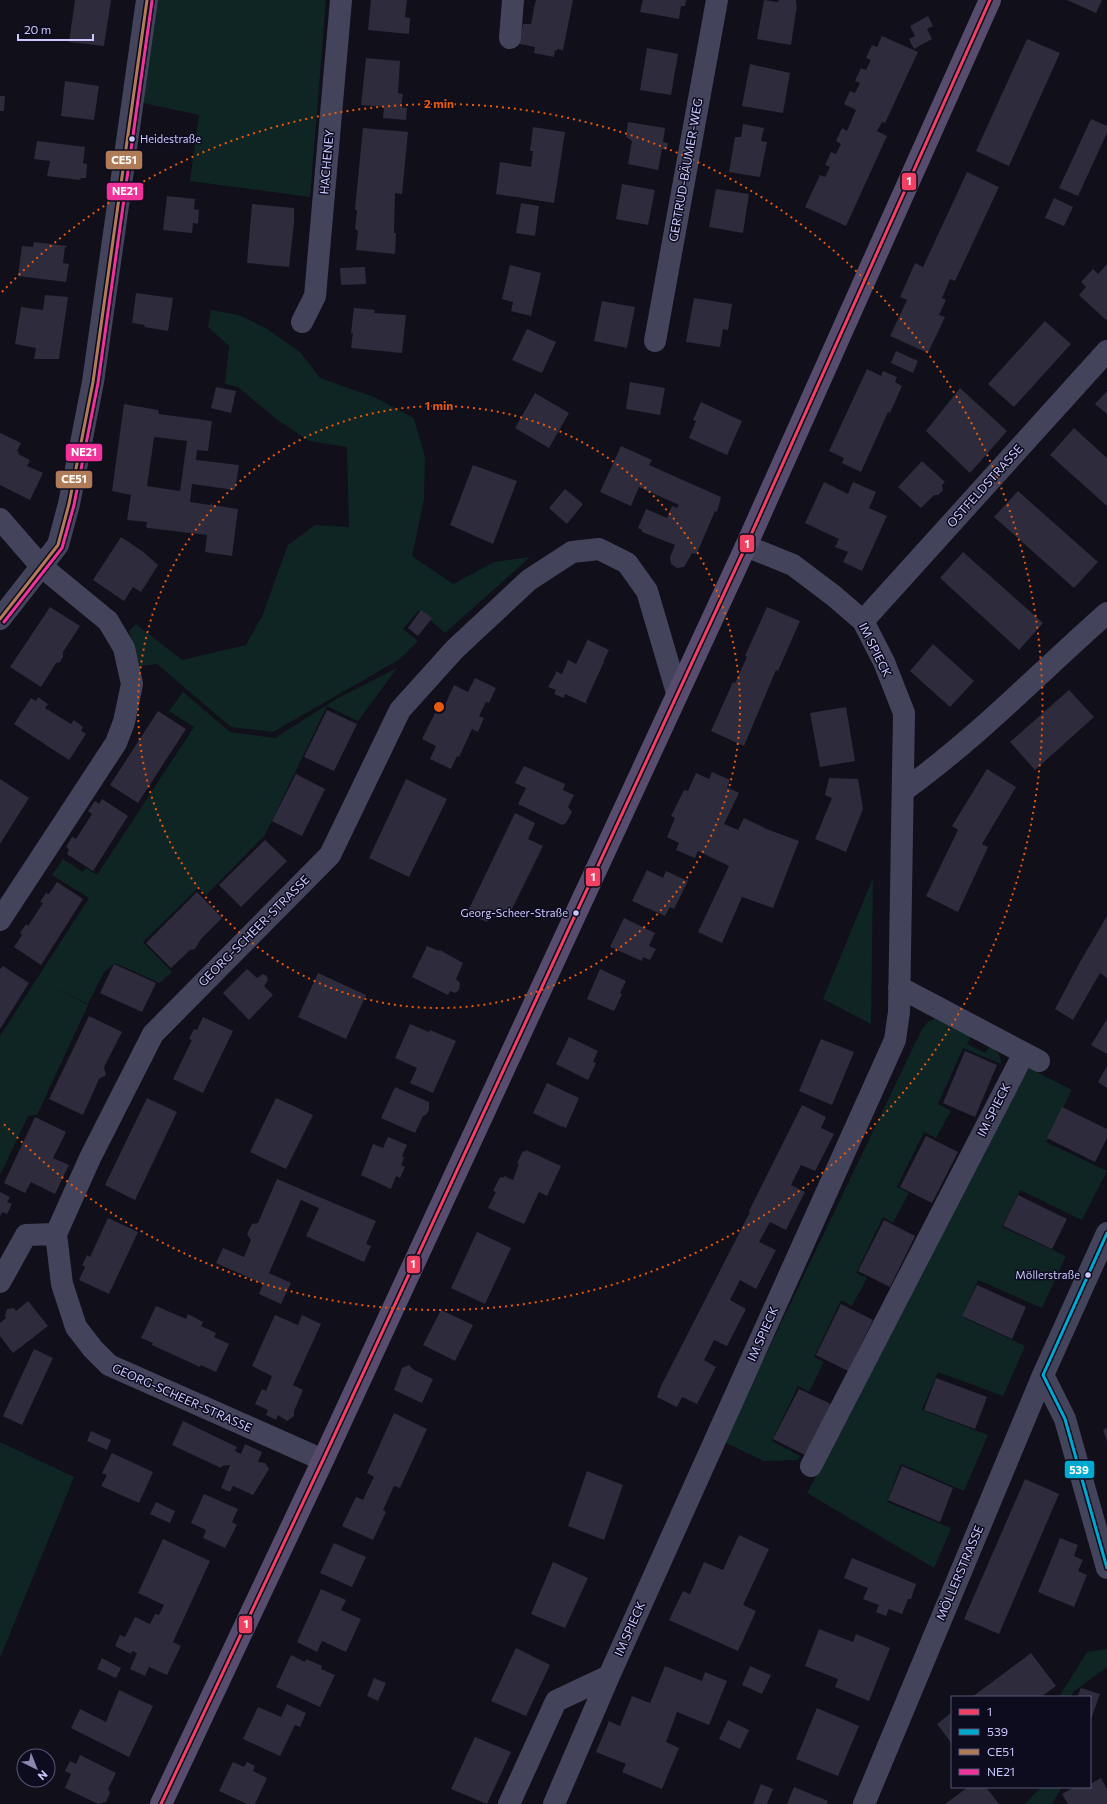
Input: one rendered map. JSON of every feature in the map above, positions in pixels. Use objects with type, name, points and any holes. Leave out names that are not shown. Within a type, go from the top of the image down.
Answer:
[{"type":"main road","points":[[161,1804],[323,1460],[746,546],[990,0]]},
{"type":"street","points":[[0,619],[58,545],[69,504],[93,382],[147,0]]},
{"type":"street","name":"HACHENEY","points":[[302,322],[315,296],[341,0]]},
{"type":"street","points":[[510,38],[513,0]]},
{"type":"street","name":"GERTRUD-BÄUMER-WEG","points":[[654,341],[717,0]]},
{"type":"street","name":"OSTFELDSTRASSE","points":[[863,621],[1107,351]]},
{"type":"street","points":[[0,519],[41,566],[108,621],[124,648],[132,684],[124,722],[116,743],[0,920]]},
{"type":"street","name":"IM SPIECK","points":[[554,1804],[609,1676],[895,1040],[899,1012],[904,713],[884,662],[863,621],[834,596],[793,565],[746,546]]},
{"type":"street","name":"GEORG-SCHEER-STRASSE","points":[[323,1460],[109,1365],[93,1349],[76,1327],[62,1284],[56,1234],[90,1158],[153,1034],[330,855],[400,710],[455,649],[529,580],[572,552],[599,549],[627,563],[647,591],[677,693]]},
{"type":"street","points":[[903,791],[928,773],[981,729],[1107,613]]},
{"type":"street","name":"IM SPIECK","points":[[811,1466],[1031,1057],[899,987]]},
{"type":"street","name":"MÖLLERSTRASSE","points":[[864,1804],[1043,1375],[1107,1233]]},
{"type":"street","points":[[0,1282],[26,1235],[56,1234]]},
{"type":"street","points":[[1043,1375],[1064,1419],[1107,1568]]},
{"type":"street","points":[[509,1804],[556,1701],[609,1676]]},
{"type":"green space","points":[[158,0],[326,0],[310,197],[190,181],[199,115],[143,103]]},
{"type":"green space","points":[[211,310],[239,315],[267,329],[300,352],[320,378],[374,397],[414,418],[425,457],[424,499],[412,556],[453,584],[494,562],[530,557],[445,633],[419,610],[403,629],[418,641],[400,659],[273,732],[231,727],[157,664],[140,666],[129,631],[136,624],[182,660],[246,645],[263,614],[288,545],[315,525],[349,527],[347,447],[309,441],[276,419],[238,387],[225,384],[229,346],[208,327]]},
{"type":"green space","points":[[397,668],[358,721],[327,706],[265,835],[206,895],[198,888],[143,942],[172,972],[160,983],[115,963],[104,972],[88,1004],[54,987],[88,1005],[37,1115],[28,1116],[0,1175],[0,1036],[89,898],[52,875],[63,859],[83,872],[86,868],[97,875],[194,727],[169,711],[183,692],[230,732],[275,738],[338,698]]},
{"type":"green space","points":[[873,878],[871,1024],[823,999]]},
{"type":"green space","points":[[936,1018],[972,1035],[967,1044],[985,1053],[990,1046],[998,1054],[1001,1064],[963,1048],[938,1104],[951,1111],[936,1138],[924,1132],[897,1187],[909,1193],[893,1223],[883,1217],[856,1273],[867,1278],[852,1306],[841,1300],[814,1357],[824,1362],[809,1392],[798,1386],[772,1441],[800,1456],[798,1460],[764,1461],[724,1442],[922,1029],[928,1022]]},
{"type":"green space","points":[[1029,1068],[1072,1090],[1046,1142],[1107,1171],[1082,1220],[1020,1190],[1002,1227],[1066,1256],[1042,1308],[978,1280],[962,1317],[1025,1346],[1003,1396],[938,1372],[922,1410],[988,1435],[964,1491],[901,1464],[887,1502],[951,1528],[934,1568],[807,1493],[1015,1091]]},
{"type":"green space","points":[[0,1442],[74,1477],[0,1658]]},
{"type":"green space","points":[[1107,1649],[1107,1667],[1073,1692],[1071,1696],[1060,1696],[1087,1652]]},
{"type":"green space","points":[[1040,1788],[1061,1788],[1052,1804],[1025,1804]]},
{"type":"building","points":[[75,0],[111,0],[104,46],[69,42]]},
{"type":"building","points":[[371,0],[407,0],[405,17],[410,18],[409,34],[368,30]]},
{"type":"building","points":[[536,0],[573,0],[563,50],[555,50],[554,57],[534,53],[535,47],[519,44],[523,24],[531,24],[534,9],[531,7],[534,8]]},
{"type":"building","points":[[643,0],[686,0],[685,6],[681,6],[679,19],[640,12]]},
{"type":"building","points":[[764,0],[778,2],[779,0],[796,0],[797,5],[791,45],[757,39]]},
{"type":"building","points":[[1067,0],[1102,0],[1096,13]]},
{"type":"building","points":[[928,16],[933,26],[927,29],[932,39],[914,49],[909,39],[915,36],[910,26]]},
{"type":"building","points":[[882,36],[918,52],[885,123],[882,122],[877,131],[887,136],[846,226],[805,207],[820,175],[825,177],[830,167],[825,165],[831,152],[836,154],[841,144],[836,141],[842,128],[847,131],[856,110],[844,104],[850,91],[855,93],[860,83],[855,81],[861,68],[866,70],[871,60],[866,58],[872,45],[877,47]]},
{"type":"building","points":[[1027,39],[1060,53],[1009,166],[976,151]]},
{"type":"building","points":[[647,48],[678,54],[671,95],[640,90]]},
{"type":"building","points":[[366,58],[400,61],[398,93],[403,94],[401,107],[407,108],[406,120],[383,118],[384,107],[361,105]]},
{"type":"building","points":[[750,64],[790,73],[783,113],[742,106]]},
{"type":"building","points":[[65,81],[99,86],[94,120],[61,116]]},
{"type":"building","points":[[0,96],[5,96],[4,111],[0,111]]},
{"type":"building","points":[[1091,119],[1107,126],[1107,133],[1078,196],[1059,188]]},
{"type":"building","points":[[628,122],[665,128],[663,142],[668,143],[667,150],[662,149],[658,170],[628,164],[632,141],[626,137]]},
{"type":"building","points":[[743,124],[764,128],[761,141],[767,142],[760,177],[729,172],[735,137],[741,137]]},
{"type":"building","points":[[533,127],[565,132],[554,203],[496,194],[500,162],[531,167],[533,151],[530,151]]},
{"type":"building","points":[[363,128],[408,132],[402,194],[395,193],[395,254],[356,250],[358,231],[355,229],[357,211],[355,209]]},
{"type":"building","points":[[37,141],[85,147],[83,163],[87,164],[86,178],[81,178],[80,180],[47,176],[50,161],[34,159]]},
{"type":"building","points":[[967,172],[999,187],[955,281],[950,279],[942,298],[946,300],[939,315],[945,317],[928,353],[890,336],[907,300],[900,297],[915,263],[923,267]]},
{"type":"building","points":[[622,184],[655,190],[648,225],[616,219]]},
{"type":"building","points":[[716,189],[749,194],[743,233],[709,227]]},
{"type":"building","points":[[167,196],[195,199],[194,209],[199,210],[198,224],[193,223],[192,233],[163,230]]},
{"type":"building","points":[[1054,198],[1073,207],[1064,226],[1045,218]]},
{"type":"building","points":[[521,203],[539,206],[535,236],[516,233]]},
{"type":"building","points":[[252,204],[294,208],[294,223],[289,267],[247,263]]},
{"type":"building","points":[[34,242],[67,246],[65,247],[63,263],[69,264],[66,282],[18,276],[22,246],[33,247]]},
{"type":"building","points":[[1107,264],[1106,320],[1079,295],[1086,287],[1081,282],[1093,269],[1098,274]]},
{"type":"building","points":[[510,265],[541,273],[531,316],[511,311],[513,302],[502,299]]},
{"type":"building","points":[[365,267],[366,284],[341,285],[340,268]]},
{"type":"building","points":[[136,293],[173,298],[168,331],[144,327],[145,325],[132,323]]},
{"type":"building","points":[[45,295],[68,297],[59,359],[34,359],[36,348],[15,344],[21,307],[43,310]]},
{"type":"building","points":[[694,298],[732,304],[728,330],[723,329],[720,347],[686,342]]},
{"type":"building","points":[[602,301],[635,307],[627,348],[594,341]]},
{"type":"building","points":[[354,308],[375,310],[374,313],[406,315],[402,353],[351,348]]},
{"type":"building","points":[[1045,321],[1071,344],[1014,407],[988,384]]},
{"type":"building","points":[[527,329],[556,342],[542,373],[512,360]]},
{"type":"building","points":[[896,351],[918,361],[913,373],[891,363]]},
{"type":"building","points":[[867,369],[881,376],[883,371],[897,377],[895,382],[902,386],[890,413],[888,412],[861,472],[842,463],[844,458],[829,451]]},
{"type":"building","points":[[630,382],[665,388],[660,415],[626,409]]},
{"type":"building","points":[[216,387],[236,391],[231,413],[211,408]]},
{"type":"building","points":[[960,388],[1007,431],[970,473],[926,431]]},
{"type":"building","points":[[1107,391],[1107,414],[1095,404]]},
{"type":"building","points":[[535,393],[569,413],[549,448],[515,428]]},
{"type":"building","points":[[701,402],[742,421],[727,455],[689,438],[696,421],[693,420]]},
{"type":"building","points":[[124,404],[158,410],[159,414],[212,421],[208,451],[197,450],[196,460],[239,465],[235,490],[192,484],[190,502],[210,505],[212,502],[212,505],[238,509],[232,556],[205,552],[207,535],[148,528],[146,527],[147,522],[127,520],[131,495],[112,491]],"holes":[[[154,438],[187,441],[180,491],[147,486]]]},
{"type":"building","points":[[1074,428],[1107,458],[1107,506],[1050,455]]},
{"type":"building","points":[[0,433],[21,443],[17,451],[19,452],[18,454],[30,460],[27,466],[43,473],[30,500],[0,485]]},
{"type":"building","points":[[621,446],[652,460],[649,465],[721,497],[717,512],[715,511],[697,553],[692,553],[684,567],[677,568],[671,564],[670,557],[675,545],[642,532],[642,530],[638,528],[646,509],[667,518],[672,506],[677,508],[679,505],[639,487],[631,506],[600,492]]},
{"type":"building","points":[[922,461],[945,482],[942,485],[943,490],[938,495],[934,495],[921,508],[898,487]]},
{"type":"building","points":[[473,465],[517,481],[493,544],[450,525]]},
{"type":"building","points":[[824,482],[848,494],[853,482],[876,492],[869,508],[887,516],[862,571],[843,562],[848,552],[835,547],[839,539],[805,523]]},
{"type":"building","points":[[565,489],[583,504],[567,524],[549,508]]},
{"type":"building","points":[[1018,491],[1098,562],[1074,588],[994,517]]},
{"type":"building","points":[[121,537],[142,551],[158,565],[141,592],[133,587],[124,601],[93,580]]},
{"type":"building","points":[[963,552],[1043,623],[1019,650],[940,578]]},
{"type":"building","points":[[50,607],[80,626],[63,652],[63,657],[60,662],[56,663],[41,687],[10,667]]},
{"type":"building","points":[[767,607],[800,621],[778,671],[776,670],[744,746],[711,731],[733,682],[735,683],[747,657],[745,656]]},
{"type":"building","points":[[421,610],[432,618],[418,636],[408,628]]},
{"type":"building","points":[[586,639],[609,650],[603,662],[605,663],[603,664],[586,702],[587,704],[565,694],[564,698],[554,694],[556,690],[548,687],[556,673],[555,671],[562,674],[568,660],[576,664],[587,641]]},
{"type":"building","points":[[933,644],[974,681],[950,707],[910,671]]},
{"type":"building","points":[[475,678],[496,688],[489,703],[486,702],[479,716],[484,718],[478,732],[472,729],[459,757],[457,756],[451,769],[430,759],[436,746],[422,739],[436,711],[441,714],[454,685],[468,692]]},
{"type":"building","points":[[1069,690],[1094,717],[1035,770],[1010,742]]},
{"type":"building","points":[[38,697],[48,704],[45,708],[71,724],[74,720],[83,727],[81,731],[86,734],[69,760],[14,724],[31,698],[36,701]]},
{"type":"building","points":[[846,707],[855,761],[820,767],[810,713]]},
{"type":"building","points":[[327,710],[357,724],[334,771],[304,757]]},
{"type":"building","points":[[158,711],[186,729],[138,803],[110,785]]},
{"type":"building","points":[[524,766],[565,784],[563,790],[574,795],[568,807],[572,812],[566,823],[562,825],[518,804],[526,788],[515,783]]},
{"type":"building","points":[[987,769],[1016,787],[982,844],[988,847],[958,912],[926,896],[958,830],[952,826]]},
{"type":"building","points":[[712,772],[730,780],[727,787],[739,793],[724,824],[738,830],[744,818],[769,830],[799,841],[773,908],[742,897],[722,943],[698,932],[729,866],[698,851],[695,858],[676,850],[679,843],[667,837],[675,818],[671,816],[684,790],[688,791],[696,773],[709,779]]},
{"type":"building","points":[[296,774],[325,789],[302,836],[272,821]]},
{"type":"building","points":[[829,778],[858,779],[863,809],[846,852],[815,839],[832,798],[825,795]]},
{"type":"building","points":[[0,779],[29,798],[0,844]]},
{"type":"building","points":[[406,779],[447,799],[409,877],[369,858]]},
{"type":"building","points":[[102,799],[128,816],[93,871],[67,854],[69,849],[66,847],[72,837],[76,839],[92,814],[88,811],[95,801],[99,804]]},
{"type":"building","points":[[515,813],[535,823],[528,839],[543,846],[508,917],[493,910],[487,922],[467,913]]},
{"type":"building","points":[[265,840],[287,861],[241,907],[219,885]]},
{"type":"building","points":[[647,870],[663,878],[666,871],[688,881],[674,909],[670,907],[665,916],[632,901]]},
{"type":"building","points":[[57,882],[83,899],[41,965],[14,947],[22,935],[20,933],[26,924],[28,926],[43,903],[40,902],[46,893],[49,894]]},
{"type":"building","points":[[197,892],[222,918],[201,939],[195,949],[190,950],[171,968],[146,943]]},
{"type":"building","points":[[1107,916],[1107,978],[1100,973],[1073,1020],[1055,1009]]},
{"type":"building","points":[[624,918],[655,933],[649,946],[656,949],[650,960],[643,957],[642,961],[610,947]]},
{"type":"building","points":[[427,946],[439,951],[440,950],[463,963],[456,979],[460,983],[459,990],[455,993],[450,991],[448,995],[412,977]]},
{"type":"building","points":[[114,964],[156,983],[142,1012],[100,993]]},
{"type":"building","points":[[3,966],[29,983],[0,1029],[0,969]]},
{"type":"building","points":[[247,969],[257,978],[263,974],[267,976],[268,980],[264,986],[273,995],[249,1020],[223,993]]},
{"type":"building","points":[[600,969],[626,981],[614,1011],[587,999]]},
{"type":"building","points":[[318,973],[366,995],[346,1039],[298,1017]]},
{"type":"building","points":[[89,1016],[122,1032],[104,1067],[106,1075],[99,1079],[83,1115],[49,1099]]},
{"type":"building","points":[[203,1017],[233,1031],[203,1093],[173,1079],[192,1040],[189,1039],[194,1029],[197,1030]]},
{"type":"building","points":[[1107,1019],[1107,1054],[1091,1045]]},
{"type":"building","points":[[410,1024],[429,1032],[430,1030],[456,1041],[433,1093],[410,1083],[417,1068],[395,1058]]},
{"type":"building","points":[[569,1037],[598,1051],[593,1062],[596,1063],[588,1080],[556,1064]]},
{"type":"building","points":[[821,1039],[854,1052],[832,1105],[799,1091]]},
{"type":"building","points":[[965,1051],[997,1065],[975,1117],[943,1103]]},
{"type":"building","points":[[1107,1066],[1107,1088],[1098,1082]]},
{"type":"building","points":[[547,1083],[579,1098],[566,1128],[533,1113]]},
{"type":"building","points":[[395,1087],[429,1102],[427,1114],[423,1116],[415,1133],[381,1118]]},
{"type":"building","points":[[147,1098],[177,1112],[135,1200],[105,1185]]},
{"type":"building","points":[[276,1098],[313,1115],[286,1169],[250,1152]]},
{"type":"building","points":[[802,1105],[826,1117],[821,1128],[834,1134],[815,1171],[801,1165],[791,1185],[805,1192],[786,1230],[770,1222],[759,1242],[776,1250],[756,1289],[740,1280],[730,1300],[746,1309],[727,1346],[714,1340],[704,1360],[716,1367],[697,1404],[682,1397],[677,1407],[657,1397],[661,1386],[750,1212],[749,1211]]},
{"type":"building","points":[[1062,1107],[1107,1129],[1107,1138],[1095,1162],[1047,1138]]},
{"type":"building","points":[[35,1117],[66,1132],[53,1158],[69,1165],[55,1194],[31,1182],[25,1193],[4,1183]]},
{"type":"building","points":[[926,1136],[958,1152],[932,1203],[900,1187]]},
{"type":"building","points":[[388,1137],[407,1145],[402,1156],[404,1158],[401,1165],[405,1167],[400,1178],[396,1176],[391,1189],[361,1175],[373,1144],[383,1148]]},
{"type":"building","points":[[526,1150],[561,1166],[547,1196],[539,1192],[524,1224],[488,1208],[496,1192],[493,1191],[500,1177],[503,1178],[504,1176],[513,1180],[519,1164],[517,1163],[523,1151],[525,1152]]},
{"type":"building","points":[[277,1179],[376,1221],[366,1244],[371,1246],[364,1262],[306,1236],[319,1208],[301,1200],[269,1273],[291,1283],[281,1304],[259,1294],[263,1284],[216,1263],[223,1248],[244,1257],[251,1240],[247,1234],[252,1224],[258,1223]]},
{"type":"building","points":[[0,1192],[10,1197],[7,1202],[12,1204],[7,1214],[2,1212],[0,1217]]},
{"type":"building","points":[[1018,1195],[1067,1219],[1052,1249],[1003,1226]]},
{"type":"building","points":[[108,1218],[138,1232],[109,1294],[79,1280],[85,1267],[82,1265],[87,1255],[90,1257]]},
{"type":"building","points":[[884,1220],[915,1236],[890,1287],[858,1271]]},
{"type":"building","points":[[477,1232],[511,1248],[485,1304],[451,1288]]},
{"type":"building","points":[[977,1285],[1026,1307],[1012,1339],[962,1316]]},
{"type":"building","points":[[28,1301],[48,1326],[13,1353],[0,1336],[0,1323],[6,1318],[5,1316],[7,1309],[14,1308],[16,1311]]},
{"type":"building","points":[[841,1304],[873,1320],[848,1371],[816,1355]]},
{"type":"building","points":[[156,1306],[186,1319],[188,1314],[203,1322],[201,1326],[216,1333],[214,1337],[229,1344],[216,1372],[201,1365],[200,1367],[152,1345],[153,1343],[141,1338]]},
{"type":"building","points":[[441,1310],[473,1325],[455,1361],[423,1345]]},
{"type":"building","points":[[275,1315],[298,1325],[302,1315],[321,1324],[293,1385],[303,1390],[294,1411],[294,1416],[287,1421],[278,1415],[276,1420],[266,1415],[268,1410],[255,1404],[262,1389],[266,1391],[272,1376],[252,1366]]},
{"type":"building","points":[[34,1349],[53,1358],[22,1425],[3,1416]]},
{"type":"building","points":[[409,1365],[414,1370],[433,1379],[422,1403],[394,1390],[402,1368]]},
{"type":"building","points":[[936,1378],[987,1397],[975,1429],[924,1410]]},
{"type":"building","points":[[799,1389],[831,1404],[805,1455],[773,1439]]},
{"type":"building","points":[[394,1413],[427,1429],[400,1488],[394,1486],[383,1510],[386,1512],[373,1540],[342,1526],[356,1497],[363,1500],[374,1477],[367,1473]]},
{"type":"building","points":[[183,1421],[237,1447],[235,1451],[241,1454],[245,1444],[262,1452],[258,1462],[265,1463],[269,1469],[253,1495],[233,1486],[230,1492],[221,1488],[230,1465],[222,1466],[221,1468],[172,1445]]},
{"type":"building","points":[[1107,1428],[1107,1441],[1103,1430]]},
{"type":"building","points":[[91,1431],[111,1440],[107,1450],[87,1441]]},
{"type":"building","points":[[112,1453],[153,1472],[139,1503],[101,1486],[107,1475],[102,1473]]},
{"type":"building","points":[[902,1466],[953,1488],[940,1522],[888,1500]]},
{"type":"building","points":[[587,1471],[623,1485],[604,1540],[568,1526]]},
{"type":"building","points":[[1025,1479],[1059,1494],[999,1634],[964,1619]]},
{"type":"building","points":[[204,1494],[238,1509],[232,1522],[237,1525],[225,1548],[203,1538],[206,1530],[191,1523]]},
{"type":"building","points":[[156,1502],[175,1511],[170,1523],[150,1514]]},
{"type":"building","points":[[739,1535],[769,1549],[743,1605],[756,1611],[738,1651],[669,1620],[683,1591],[690,1594],[704,1562],[723,1570]]},
{"type":"building","points":[[1060,1538],[1078,1545],[1074,1556],[1083,1560],[1078,1571],[1087,1575],[1074,1607],[1038,1592]]},
{"type":"building","points":[[163,1539],[210,1561],[173,1642],[181,1646],[167,1675],[149,1667],[145,1676],[130,1669],[137,1653],[132,1651],[131,1654],[115,1646],[120,1635],[125,1637],[135,1617],[150,1624],[155,1614],[159,1615],[164,1605],[138,1593]]},
{"type":"building","points":[[334,1543],[366,1557],[352,1587],[320,1573]]},
{"type":"building","points":[[852,1558],[916,1584],[911,1599],[908,1599],[902,1614],[889,1609],[886,1616],[876,1612],[879,1605],[863,1599],[868,1588],[844,1578]]},
{"type":"building","points":[[553,1562],[588,1578],[565,1628],[531,1614]]},
{"type":"building","points":[[321,1589],[346,1600],[341,1610],[361,1619],[346,1652],[322,1641],[317,1652],[297,1642]]},
{"type":"building","points":[[819,1629],[853,1642],[856,1634],[890,1648],[869,1701],[835,1687],[838,1679],[805,1666]]},
{"type":"building","points":[[516,1648],[550,1665],[526,1716],[491,1701]]},
{"type":"building","points":[[1031,1653],[1056,1686],[1042,1696],[973,1696]]},
{"type":"building","points":[[291,1655],[305,1662],[306,1659],[322,1666],[321,1669],[335,1675],[320,1707],[276,1687]]},
{"type":"building","points":[[102,1658],[121,1668],[116,1678],[97,1669]]},
{"type":"building","points":[[665,1666],[702,1681],[705,1672],[727,1681],[709,1725],[677,1712],[666,1742],[679,1748],[662,1789],[622,1772],[626,1764],[596,1752],[609,1721],[620,1726],[632,1696],[650,1703]]},
{"type":"building","points":[[750,1666],[771,1675],[762,1694],[742,1685]]},
{"type":"building","points":[[374,1678],[386,1683],[378,1701],[367,1696]]},
{"type":"building","points":[[1081,1688],[1100,1694],[1091,1719],[1091,1696],[1077,1696]]},
{"type":"building","points":[[119,1690],[153,1706],[129,1757],[71,1728],[80,1709],[106,1722]]},
{"type":"building","points":[[287,1704],[306,1713],[300,1727],[295,1725],[280,1756],[243,1739],[258,1707],[281,1717]]},
{"type":"building","points":[[817,1708],[859,1726],[838,1776],[796,1759]]},
{"type":"building","points":[[951,1713],[951,1743],[937,1724]]},
{"type":"building","points":[[728,1720],[749,1730],[740,1749],[719,1739]]},
{"type":"building","points":[[475,1737],[511,1752],[487,1804],[451,1789]]},
{"type":"building","points":[[80,1755],[116,1773],[108,1789],[110,1793],[106,1802],[98,1804],[65,1788],[71,1774],[65,1771],[70,1761],[76,1764]]},
{"type":"building","points":[[233,1762],[244,1767],[247,1762],[255,1766],[253,1771],[267,1778],[255,1804],[247,1804],[219,1791]]},
{"type":"building","points":[[1101,1778],[1107,1789],[1107,1804],[1068,1804],[1062,1794],[1072,1788],[1091,1788],[1091,1783]]},
{"type":"building","points":[[761,1784],[773,1789],[767,1804],[753,1804]]},
{"type":"building","points":[[794,1787],[828,1801],[827,1804],[787,1804]]},
{"type":"building","points":[[967,1788],[987,1788],[999,1804],[945,1804]]},
{"type":"transit line","name":"CE51","points":[[0,619],[58,545],[69,504],[93,382],[147,0]]},
{"type":"transit line","name":"1","points":[[161,1804],[323,1460],[746,546],[990,0]]},
{"type":"transit line","name":"NE21","points":[[4,622],[62,548],[74,505],[98,383],[152,1]]},
{"type":"transit line","name":"539","points":[[1043,1375],[1107,1233]]},
{"type":"transit line","name":"539","points":[[1043,1375],[1065,1419],[1107,1568]]},
{"type":"place","name":"Heidestraße","points":[[132,139]]},
{"type":"place","name":"Georg-Scheer-Straße","points":[[576,913]]},
{"type":"place","name":"Möllerstraße","points":[[1088,1275]]}]
